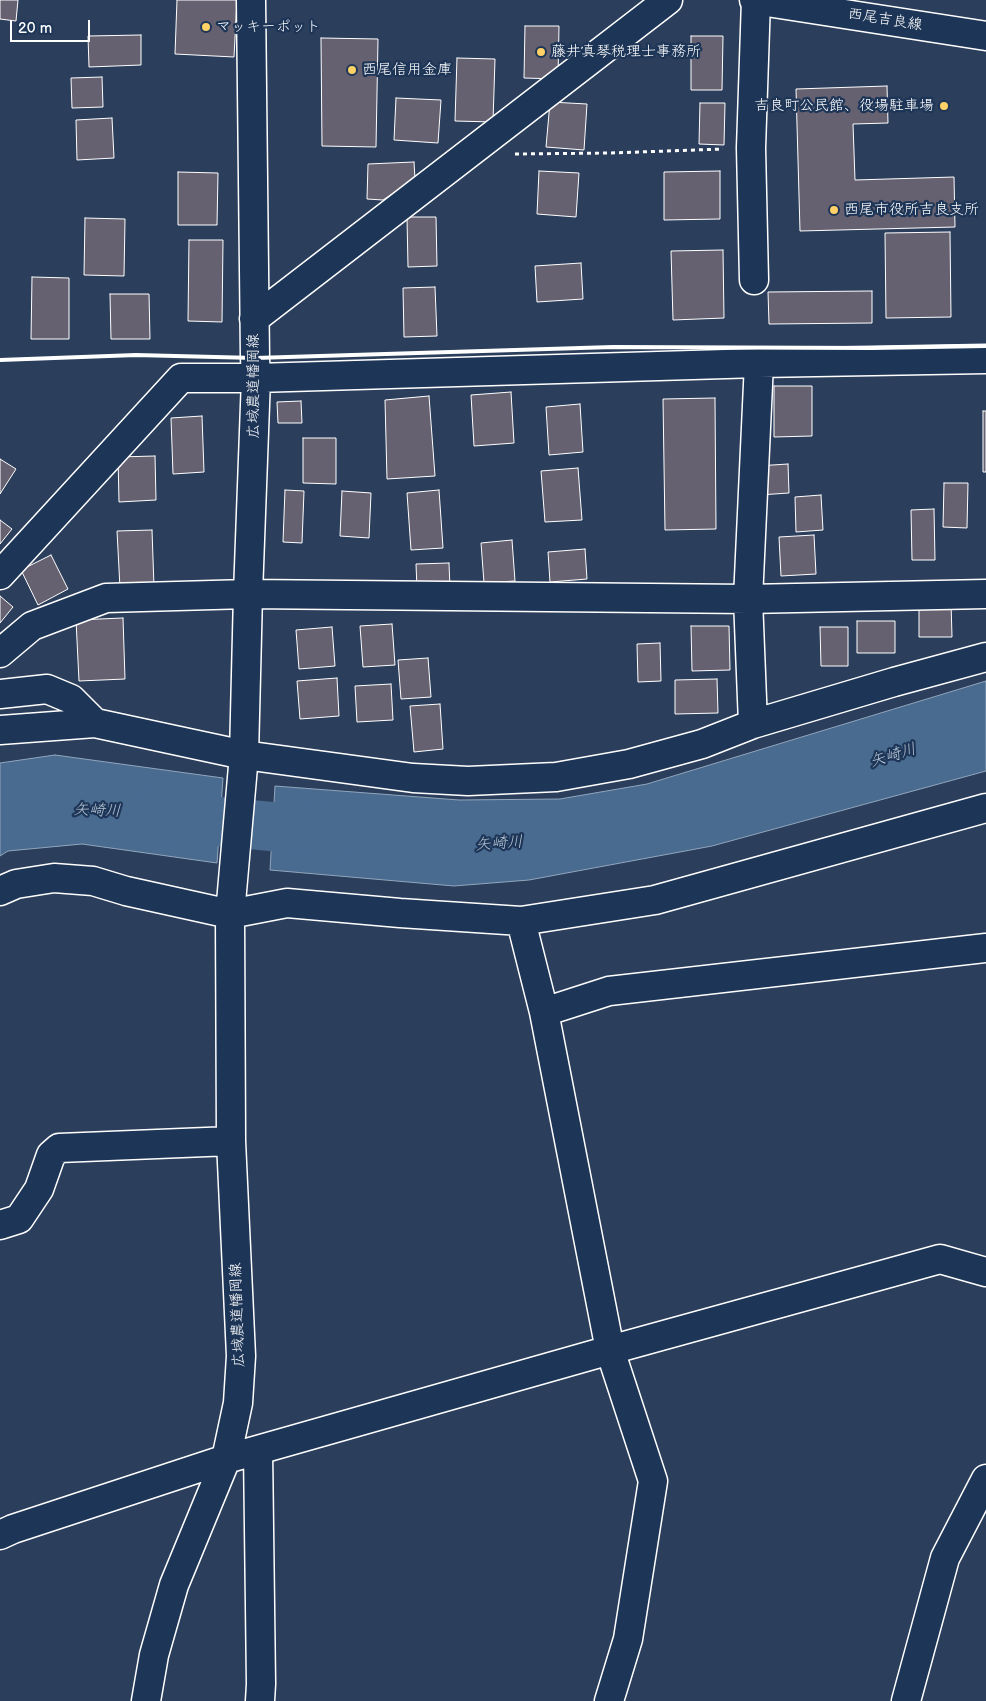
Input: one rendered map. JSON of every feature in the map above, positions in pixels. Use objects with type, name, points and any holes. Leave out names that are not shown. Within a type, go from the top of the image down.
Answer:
[{"type":"street","name":"広域農道幡岡線","points":[[146,1701],[154,1655],[174,1585],[226,1459],[238,1403],[242,1356],[231,1141],[230,914],[243,763],[256,378],[251,0]]},
{"type":"street","points":[[254,320],[668,0]]},
{"type":"street","points":[[754,280],[751,148],[755,0]]},
{"type":"street","name":"西尾吉良線","points":[[755,0],[986,36]]},
{"type":"street","points":[[0,574],[181,378],[256,378],[759,363],[986,359]]},
{"type":"street","points":[[753,724],[748,599],[759,363]]},
{"type":"street","points":[[0,653],[32,626],[106,598],[248,594],[748,599],[986,594]]},
{"type":"street","points":[[0,730],[95,723],[243,763],[468,781],[556,776],[638,761],[702,744],[753,724],[986,657]]},
{"type":"street","points":[[0,694],[47,689],[71,699],[95,723]]},
{"type":"street","points":[[0,891],[16,884],[54,878],[93,880],[126,891],[230,914],[286,903],[521,921],[655,900],[986,808]]},
{"type":"street","points":[[521,921],[544,1012],[610,1350],[653,1481],[628,1639],[609,1701]]},
{"type":"street","points":[[544,1012],[608,991],[986,948]]},
{"type":"street","points":[[0,1226],[19,1219],[38,1189],[51,1155],[59,1148],[231,1141]]},
{"type":"street","points":[[0,1535],[13,1529],[226,1459],[940,1259],[986,1272]]},
{"type":"street","points":[[258,1450],[262,1684],[260,1701]]},
{"type":"street","points":[[906,1701],[945,1558],[986,1479]]},
{"type":"path","points":[[468,154],[611,153],[751,148]]},
{"type":"water","points":[[986,681],[986,771],[712,846],[529,880],[454,886],[270,870],[275,786],[459,800],[560,799],[647,784]]},
{"type":"water","points":[[55,755],[223,778],[217,863],[82,844],[8,851],[0,856],[0,763]]},
{"type":"building","points":[[0,0],[18,0],[16,21],[0,19]]},
{"type":"building","name":"マッキーポット","points":[[177,0],[237,0],[234,57],[175,54]]},
{"type":"building","name":"藤井真琴税理士事務所","points":[[525,26],[559,26],[558,79],[524,78]]},
{"type":"building","points":[[141,35],[141,65],[89,67],[88,36]]},
{"type":"building","points":[[691,36],[723,36],[722,90],[691,90]]},
{"type":"building","points":[[321,38],[378,39],[376,147],[322,146]]},
{"type":"building","points":[[457,58],[495,59],[493,122],[455,121]]},
{"type":"building","points":[[102,77],[103,107],[72,108],[71,78]]},
{"type":"building","name":"西尾市役所吉良支所","points":[[887,86],[888,123],[853,124],[855,180],[954,177],[955,227],[800,231],[796,89]]},
{"type":"building","points":[[396,98],[441,100],[438,143],[394,140]]},
{"type":"building","points":[[550,102],[587,104],[584,150],[546,147]]},
{"type":"building","points":[[700,103],[725,103],[724,145],[699,144]]},
{"type":"building","points":[[112,118],[114,158],[77,160],[76,120]]},
{"type":"building","points":[[414,162],[415,179],[383,200],[367,199],[368,164]]},
{"type":"building","points":[[539,171],[579,173],[576,217],[537,214]]},
{"type":"building","points":[[720,171],[720,219],[664,220],[664,172]]},
{"type":"building","points":[[178,172],[218,173],[217,225],[178,225]]},
{"type":"building","points":[[407,217],[436,217],[437,266],[408,267]]},
{"type":"building","points":[[85,218],[125,219],[124,276],[84,275]]},
{"type":"building","points":[[950,232],[951,317],[886,318],[885,233]]},
{"type":"building","points":[[189,240],[223,240],[222,322],[188,321]]},
{"type":"building","points":[[723,250],[724,318],[673,320],[671,251]]},
{"type":"building","points":[[581,263],[583,299],[537,302],[535,266]]},
{"type":"building","points":[[32,277],[69,278],[69,339],[31,339]]},
{"type":"building","points":[[435,287],[437,336],[404,337],[403,288]]},
{"type":"building","points":[[872,291],[872,323],[769,324],[768,292]]},
{"type":"building","points":[[110,294],[149,294],[150,339],[111,339]]},
{"type":"building","points":[[774,386],[812,386],[812,436],[774,437]]},
{"type":"building","points":[[511,392],[514,443],[474,446],[471,395]]},
{"type":"building","points":[[429,396],[435,476],[387,479],[385,400]]},
{"type":"building","points":[[715,398],[716,529],[665,530],[663,399]]},
{"type":"building","points":[[301,401],[302,423],[278,423],[277,402]]},
{"type":"building","points":[[580,404],[583,452],[549,455],[546,407]]},
{"type":"building","points":[[983,411],[986,411],[986,472],[983,472]]},
{"type":"building","points":[[202,416],[204,472],[173,474],[171,418]]},
{"type":"building","points":[[303,438],[336,438],[336,484],[303,483]]},
{"type":"building","points":[[155,456],[156,500],[119,502],[118,457]]},
{"type":"building","points":[[0,459],[16,469],[0,494]]},
{"type":"building","points":[[788,464],[789,493],[759,495],[757,466]]},
{"type":"building","points":[[578,468],[582,520],[545,522],[541,471]]},
{"type":"building","points":[[944,483],[968,483],[967,528],[943,527]]},
{"type":"building","points":[[285,490],[304,491],[302,543],[283,542]]},
{"type":"building","points":[[439,490],[443,548],[411,550],[407,493]]},
{"type":"building","points":[[342,491],[371,493],[369,538],[340,536]]},
{"type":"building","points":[[821,495],[823,530],[796,532],[795,497]]},
{"type":"building","points":[[934,509],[935,560],[912,560],[911,510]]},
{"type":"building","points":[[0,520],[12,529],[0,544]]},
{"type":"building","points":[[152,530],[154,587],[120,588],[117,531]]},
{"type":"building","points":[[814,535],[816,574],[781,576],[779,537]]},
{"type":"building","points":[[512,540],[515,581],[484,583],[481,543]]},
{"type":"building","points":[[585,549],[587,579],[550,582],[548,552]]},
{"type":"building","points":[[51,555],[68,589],[38,605],[21,570]]},
{"type":"building","points":[[449,563],[450,588],[417,589],[416,564]]},
{"type":"building","points":[[0,596],[13,607],[0,623]]},
{"type":"building","points":[[919,602],[951,602],[952,637],[919,637]]},
{"type":"building","points":[[123,618],[125,679],[79,681],[76,620]]},
{"type":"building","points":[[857,621],[895,621],[895,653],[857,653]]},
{"type":"building","points":[[392,624],[395,665],[363,667],[360,626]]},
{"type":"building","points":[[691,626],[729,626],[730,670],[692,671]]},
{"type":"building","points":[[332,627],[335,666],[299,669],[296,630]]},
{"type":"building","points":[[820,627],[848,627],[848,666],[821,666]]},
{"type":"building","points":[[660,643],[661,681],[638,682],[637,644]]},
{"type":"building","points":[[428,658],[431,697],[401,699],[398,660]]},
{"type":"building","points":[[337,678],[339,716],[300,719],[297,681]]},
{"type":"building","points":[[717,679],[718,713],[675,714],[675,680]]},
{"type":"building","points":[[391,684],[393,720],[357,722],[355,686]]},
{"type":"building","points":[[440,704],[443,749],[414,752],[410,706]]},
{"type":"waterway","name":"矢崎川","points":[[152,815],[338,833]]},
{"type":"railway","points":[[0,360],[136,355],[255,358],[613,347],[872,348],[986,346]]},
{"type":"place","name":"マッキーポット","points":[[206,27]]},
{"type":"place","name":"藤井真琴税理士事務所","points":[[541,52]]},
{"type":"place","name":"西尾信用金庫","points":[[352,70]]},
{"type":"place","name":"吉良町公民館、役場駐車場","points":[[944,106]]},
{"type":"place","name":"西尾市役所吉良支所","points":[[834,210]]}]
